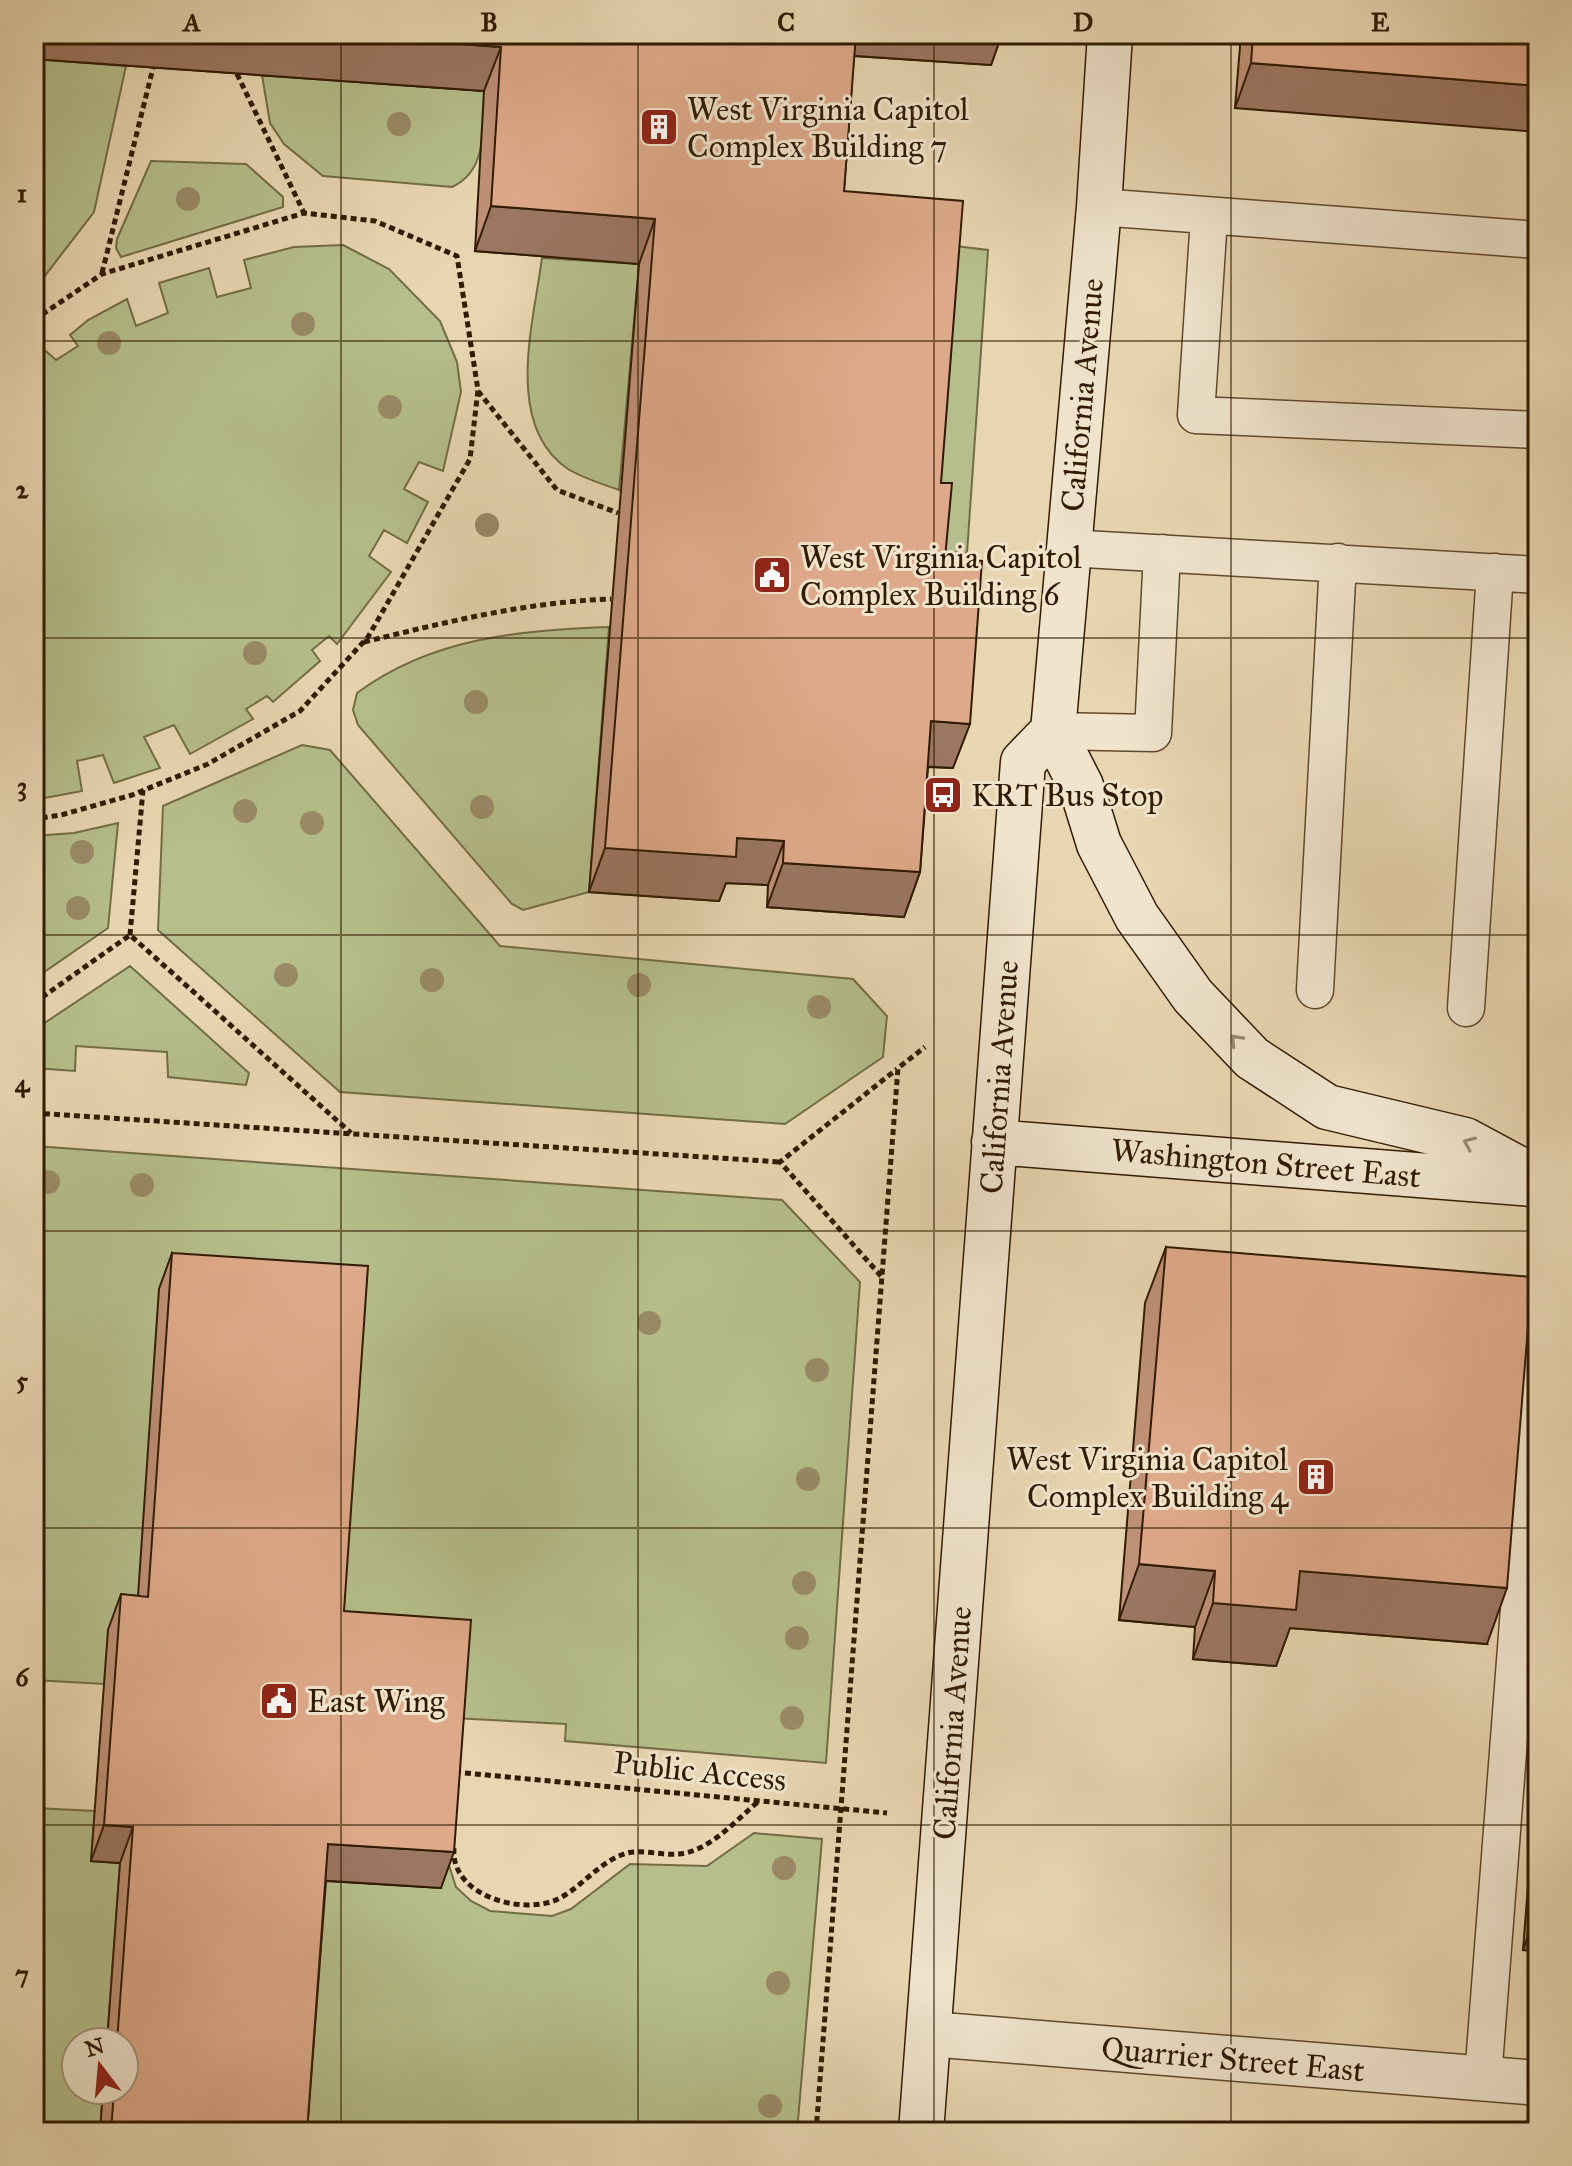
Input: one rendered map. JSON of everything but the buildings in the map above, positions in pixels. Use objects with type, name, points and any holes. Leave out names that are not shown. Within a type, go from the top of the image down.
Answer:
[{"type":"street","name":"California Avenue","points":[[921,2132],[1023,762],[1053,731],[1099,207],[1110,34]]},
{"type":"street","points":[[1053,731],[1081,786],[1099,844],[1137,917],[1193,996],[1252,1058],[1327,1107],[1465,1140],[1538,1182]]},
{"type":"street","name":"Washington Street East","points":[[994,1142],[1538,1182]]},
{"type":"street","name":"Quarrier Street East","points":[[929,2034],[1538,2083]]},
{"type":"lane","points":[[1099,207],[1209,218],[1538,240]]},
{"type":"lane","points":[[1209,218],[1196,415],[1538,430]]},
{"type":"lane","points":[[1067,548],[1538,575]]},
{"type":"lane","points":[[1053,731],[1153,733],[1162,553]]},
{"type":"lane","points":[[1315,990],[1338,562]]},
{"type":"lane","points":[[1466,1008],[1495,572]]},
{"type":"lane","points":[[1483,2078],[1538,1361]]},
{"type":"path","points":[[102,274],[153,68]]},
{"type":"path","points":[[237,74],[304,213]]},
{"type":"path","points":[[34,320],[102,274],[304,213],[375,221],[457,256],[478,390],[470,459],[363,642],[300,711],[208,764],[143,790],[61,815],[34,819]]},
{"type":"path","points":[[478,390],[557,490],[618,513]]},
{"type":"path","points":[[363,642],[492,611],[559,601],[611,599]]},
{"type":"path","points":[[34,1003],[130,935],[143,790]]},
{"type":"path","points":[[130,935],[351,1133]]},
{"type":"path","points":[[34,1113],[780,1162],[925,1047]]},
{"type":"path","points":[[816,2132],[898,1068]]},
{"type":"path","points":[[780,1162],[882,1277]]},
{"type":"path","name":"Public Access","points":[[450,1772],[945,1819]]},
{"type":"path","points":[[458,1786],[459,1772]]},
{"type":"path","points":[[454,1842],[453,1856],[464,1882],[481,1895],[503,1901],[538,1903],[557,1899],[627,1852],[679,1854],[700,1849],[759,1801]]},
{"type":"green space","points":[[34,59],[126,66],[94,212],[34,290]]},
{"type":"green space","points":[[262,75],[484,91],[483,132],[478,158],[464,179],[452,187],[323,176],[284,144],[270,123]]},
{"type":"green space","points":[[151,161],[246,164],[283,197],[283,207],[121,257],[116,248],[117,239]]},
{"type":"green space","points":[[343,245],[389,269],[440,321],[457,362],[461,392],[443,471],[419,462],[404,489],[428,502],[407,543],[384,530],[369,556],[391,572],[337,644],[329,636],[312,650],[320,661],[273,702],[267,696],[246,709],[253,719],[190,754],[174,725],[144,737],[160,768],[114,783],[103,755],[77,761],[82,791],[34,800],[34,361],[46,351],[56,360],[78,346],[70,335],[88,320],[127,299],[136,326],[168,313],[159,283],[209,268],[217,297],[251,288],[244,260],[294,247]]},
{"type":"green space","points":[[947,245],[988,250],[967,553],[933,551]]},
{"type":"green space","points":[[542,258],[639,264],[619,490],[568,469],[548,450],[535,426],[529,400],[528,371]]},
{"type":"green space","points":[[609,627],[589,892],[523,910],[512,904],[358,725],[353,710],[357,693],[385,674],[415,660],[477,640],[542,631]]},
{"type":"green space","points":[[302,745],[330,750],[500,946],[853,979],[887,1016],[883,1057],[785,1124],[340,1092],[158,930],[163,806]]},
{"type":"green space","points":[[118,823],[108,928],[34,979],[34,836],[74,833]]},
{"type":"green space","points":[[130,966],[249,1073],[246,1085],[168,1077],[167,1052],[76,1046],[75,1071],[34,1068],[34,1030]]},
{"type":"green space","points":[[34,1146],[782,1200],[860,1282],[826,1763],[565,1741],[566,1724],[453,1718],[135,1633],[105,1684],[34,1680]]},
{"type":"green space","points":[[34,1808],[95,1811],[91,1861],[120,1863],[108,2026],[60,2026],[60,2106],[102,2106],[100,2132],[34,2132]]},
{"type":"green space","points":[[754,1833],[822,1839],[797,2132],[296,2132],[315,1880],[444,1850],[456,1887],[471,1901],[490,1911],[552,1916],[571,1909],[630,1864],[707,1866]]},
{"type":"place","name":"West Virginia Capitol Complex Building 7","points":[[659,127]]},
{"type":"place","name":"West Virginia Capitol Complex Building 6","points":[[772,575]]},
{"type":"place","name":"KRT Bus Stop","points":[[943,795]]},
{"type":"place","name":"West Virginia Capitol Complex Building 4","points":[[1316,1477]]},
{"type":"place","name":"East Wing","points":[[279,1701]]}]
